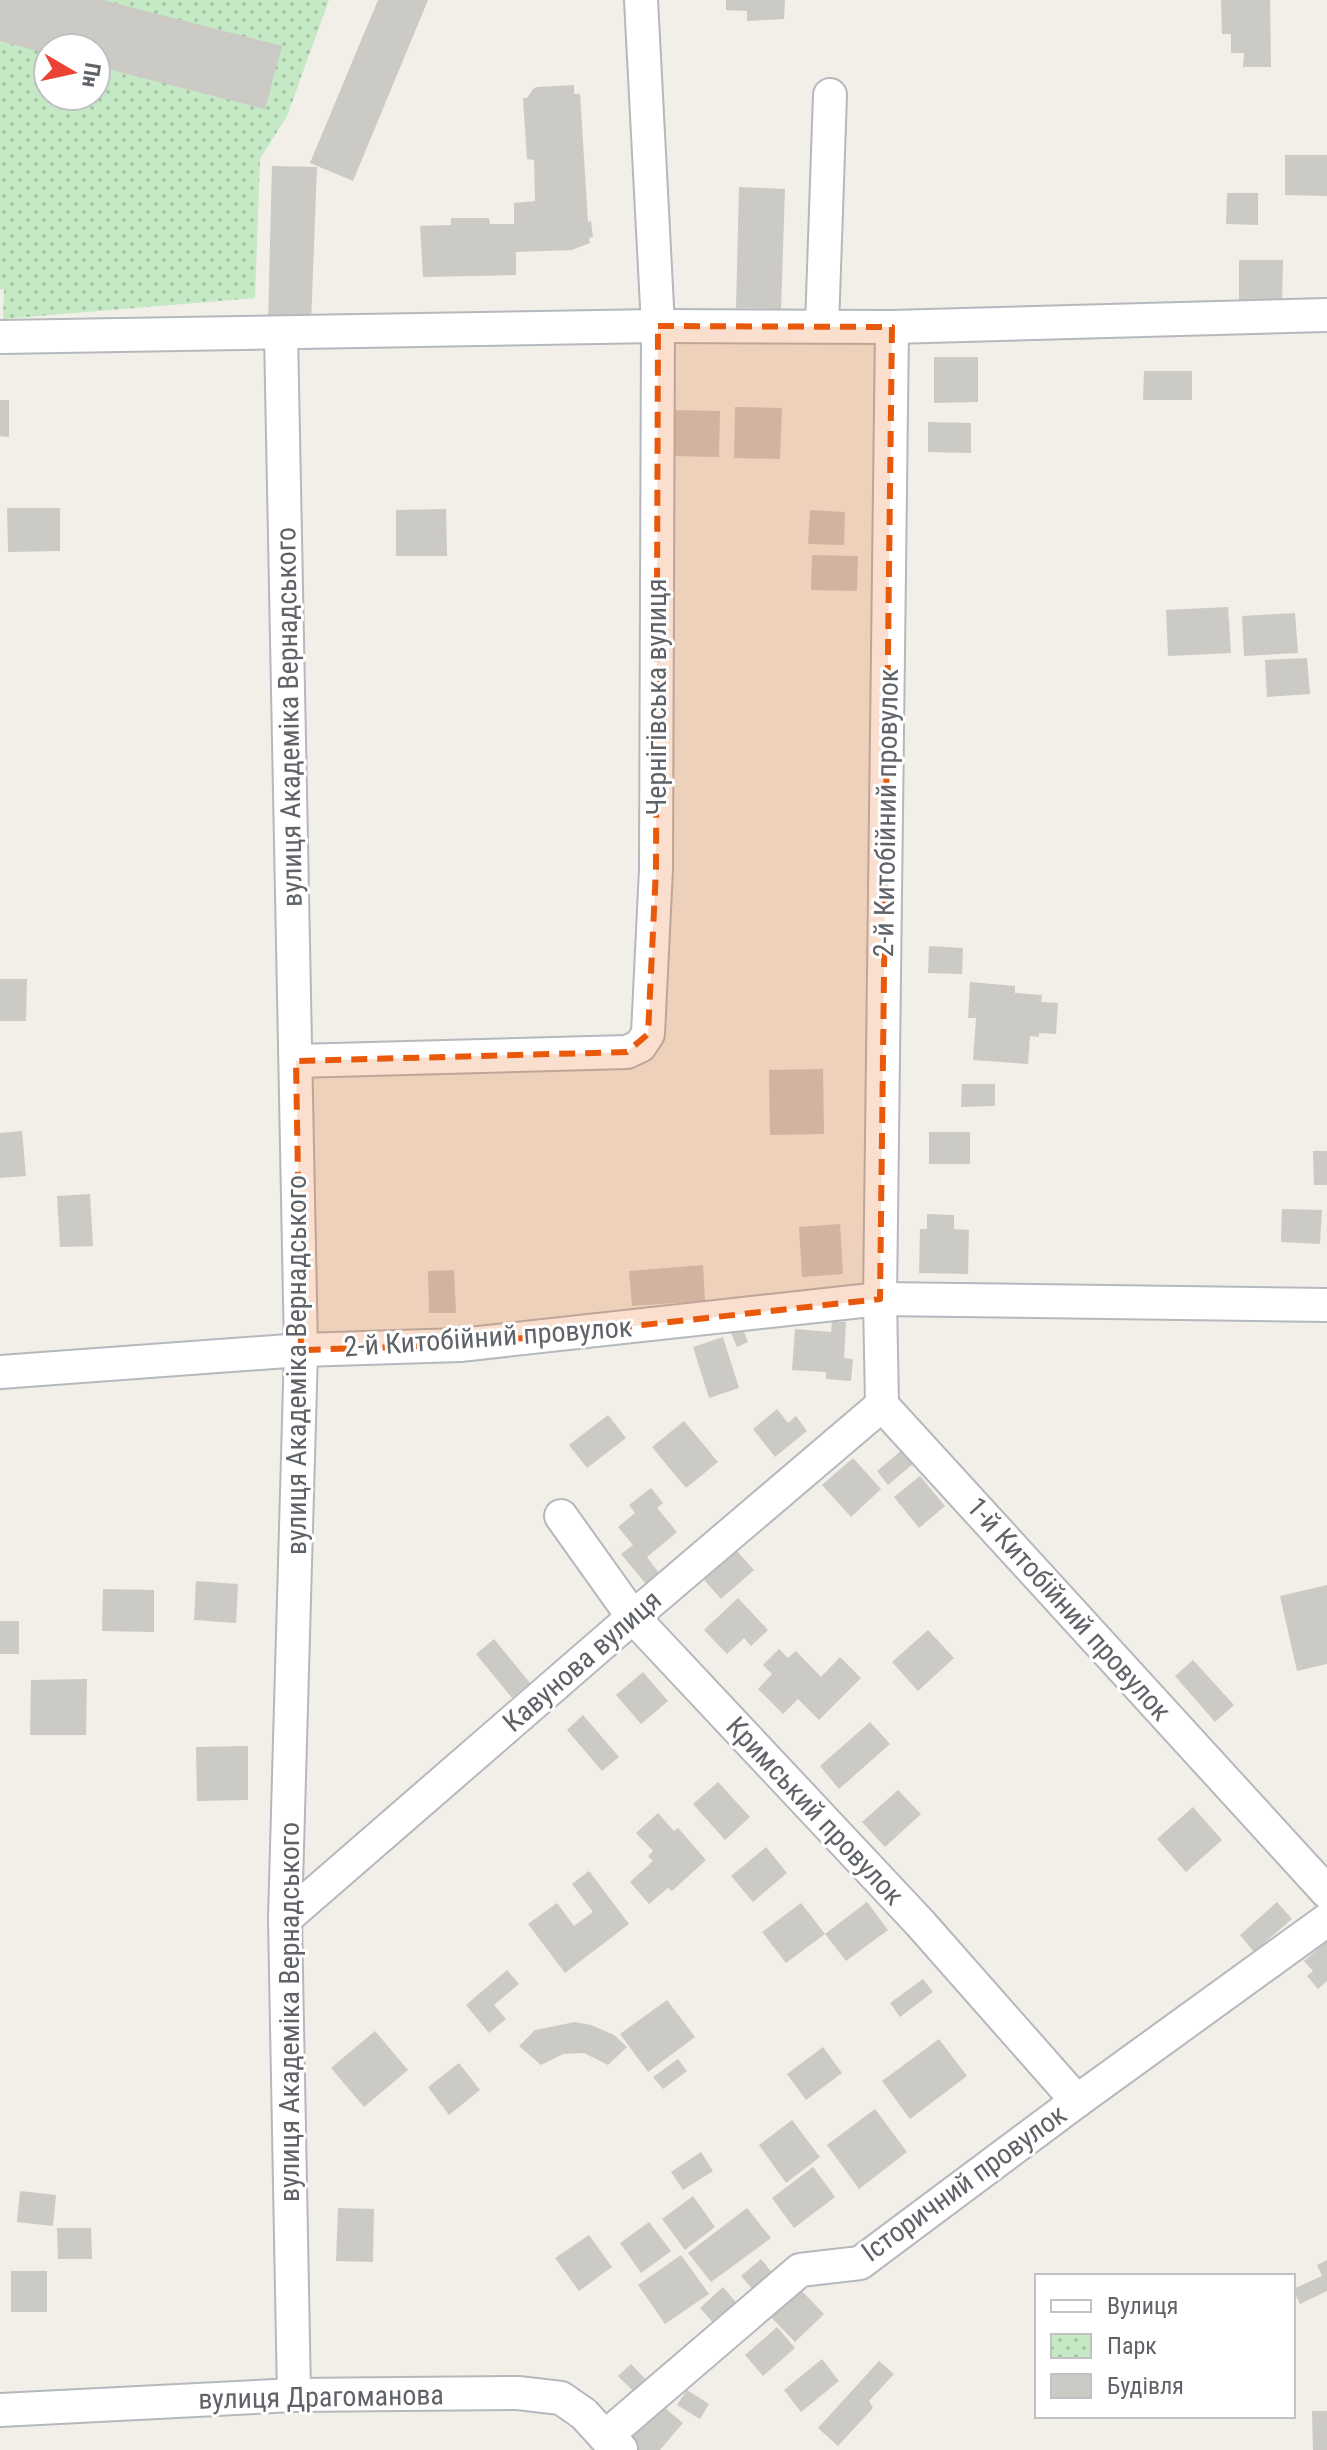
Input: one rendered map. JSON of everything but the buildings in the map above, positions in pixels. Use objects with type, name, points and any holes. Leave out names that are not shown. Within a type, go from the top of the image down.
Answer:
[{"type":"street","name":"Чернігівська вулиця","points":[[296,1061],[627,1052],[645,1041],[648,1034],[656,869],[658,326],[641,0]]},
{"type":"street","points":[[822,326],[830,95]]},
{"type":"street","points":[[0,337],[658,326],[892,327],[1327,315]]},
{"type":"street","name":"2-й Китобійний провулок","points":[[880,1299],[892,327]]},
{"type":"street","name":"вулиця Академіка Вернадського","points":[[281,334],[301,1350],[285,1919],[294,2395]]},
{"type":"street","points":[[880,1299],[882,1405]]},
{"type":"street","name":"2-й Китобійний провулок","points":[[0,1372],[301,1350],[460,1345],[880,1299],[1327,1305]]},
{"type":"street","name":"Кавунова вулиця","points":[[285,1919],[882,1405]]},
{"type":"street","name":"1-й Китобійний провулок","points":[[882,1405],[1327,1892]]},
{"type":"street","name":"Кримський провулок","points":[[561,1516],[633,1617],[920,1923],[1077,2101]]},
{"type":"street","name":"Історичний провулок","points":[[614,2443],[800,2270],[860,2263],[1327,1920]]},
{"type":"street","name":"вулиця Драгоманова","points":[[0,2410],[294,2395],[518,2393],[561,2398],[584,2414],[614,2443]]},
{"type":"highlighted area","points":[[658,326],[892,327],[880,1299],[460,1345],[301,1350],[296,1061],[627,1052],[648,1034],[656,869]]},
{"type":"green space","points":[[0,0],[329,0],[287,116],[260,159],[255,298],[3,319],[4,290],[0,289]]}]
